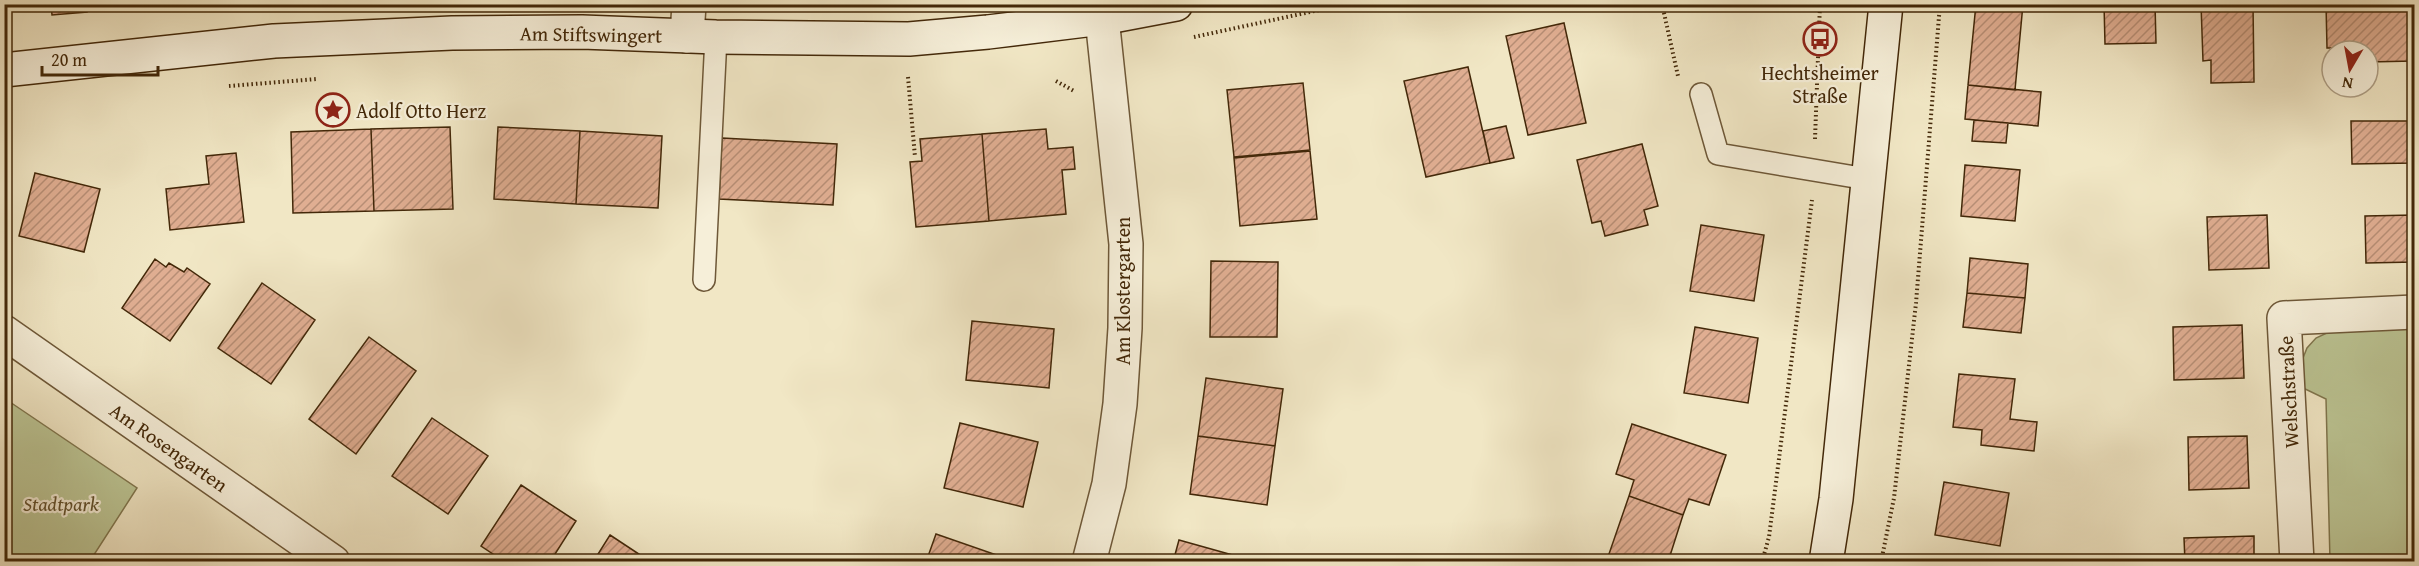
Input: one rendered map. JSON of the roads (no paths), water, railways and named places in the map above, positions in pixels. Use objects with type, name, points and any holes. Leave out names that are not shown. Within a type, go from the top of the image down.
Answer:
[{"type":"street","name":"Am Stiftswingert","points":[[4,70],[274,40],[476,33],[582,32],[697,26],[909,39],[1055,14],[1102,18],[1176,4]]},
{"type":"street","points":[[1826,561],[1836,499],[1886,4]]},
{"type":"street","name":"Am Klostergarten","points":[[1089,561],[1109,484],[1120,404],[1125,328],[1126,244],[1102,18]]},
{"type":"street","name":"Welschstraße","points":[[2297,561],[2284,318],[2415,312]]},
{"type":"street","name":"Am Rosengarten","points":[[4,332],[333,561]]},
{"type":"lane","points":[[697,26],[704,280]]},
{"type":"lane","points":[[1701,94],[1718,154],[1868,179]]},
{"type":"place","name":"Hechtsheimer Straße","points":[[1820,39]]},
{"type":"place","name":"Adolf Otto Herz","points":[[333,110]]},
{"type":"park label","name":"Stadtpark","points":[[61,503]]}]
